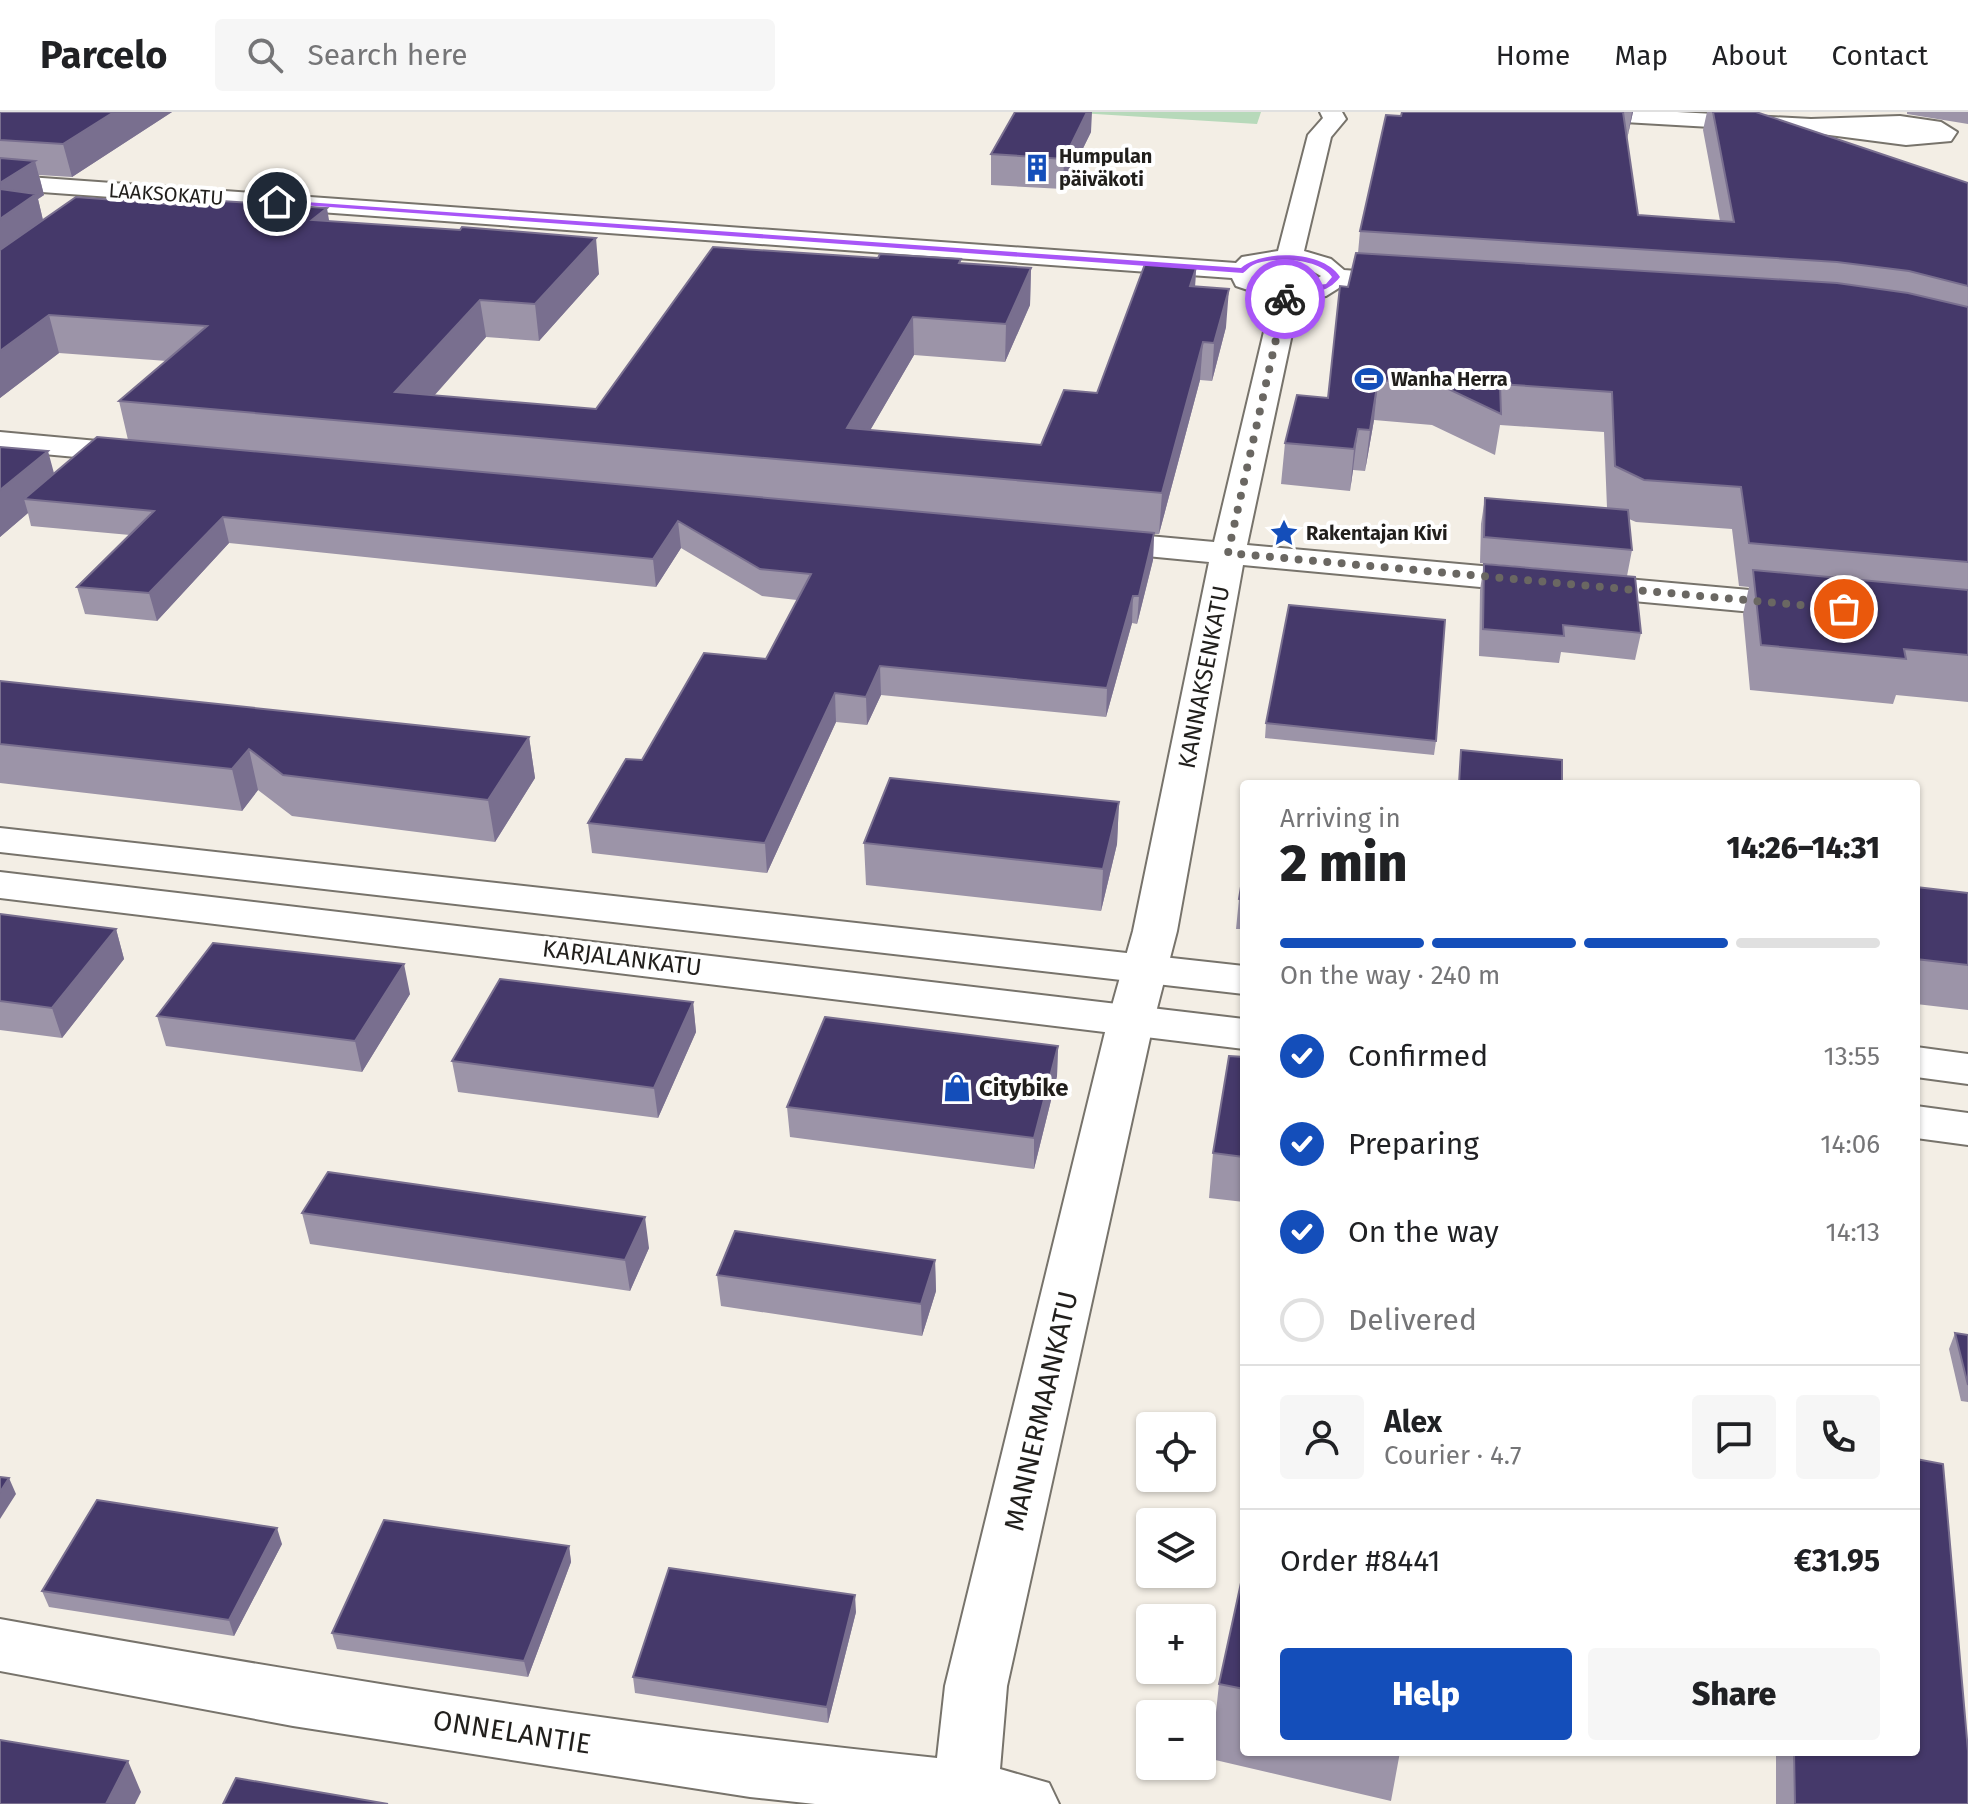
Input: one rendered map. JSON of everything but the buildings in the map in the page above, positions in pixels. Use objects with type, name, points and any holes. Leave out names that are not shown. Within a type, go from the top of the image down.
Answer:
[{"type":"street","name":"KANNAKSENKATU","points":[[1131,1020],[1155,931],[1228,553],[1285,310],[1288,275],[1317,124],[1335,119],[1331,112]]},
{"type":"street","points":[[1572,112],[1814,126],[1906,138],[1943,136],[1945,132],[1922,118]]},
{"type":"street","name":"LAAKSOKATU","points":[[0,182],[1243,271],[1260,261],[1288,275]]},
{"type":"street","points":[[89,213],[120,191]]},
{"type":"street","points":[[1288,275],[1310,291],[1329,286],[1336,277],[1440,285]]},
{"type":"street","points":[[0,441],[174,457]]},
{"type":"street","points":[[1063,538],[1841,609]]},
{"type":"street","name":"KARJALANKATU","points":[[0,840],[1240,980]]},
{"type":"street","name":"KARJALANKATU","points":[[0,885],[1240,1034]]},
{"type":"street","name":"MANNERMAANKATU","points":[[985,1800],[976,1686],[1131,1020]]},
{"type":"street","points":[[1920,1063],[1968,1069]]},
{"type":"street","points":[[1920,1123],[1968,1129]]},
{"type":"street","name":"ONNELANTIE","points":[[0,1645],[293,1699],[985,1800]]},
{"type":"green space","points":[[1063,112],[1261,112],[1257,124]]},
{"type":"way so far","points":[[1285,299],[1285,310],[1257,418],[1228,553],[1844,609]]},
{"type":"place","name":"Humpulan päiväkoti","points":[[1037,168]]},
{"type":"place","name":"Wanha Herra","points":[[1369,379]]},
{"type":"place","name":"Rakentajan Kivi","points":[[1284,533]]},
{"type":"place","name":"Citybike","points":[[957,1088]]},
{"type":"route","points":[[277,202],[1243,271],[1251,263],[1290,257],[1314,261],[1330,268],[1336,277],[1329,286],[1286,292],[1285,299]]}]
